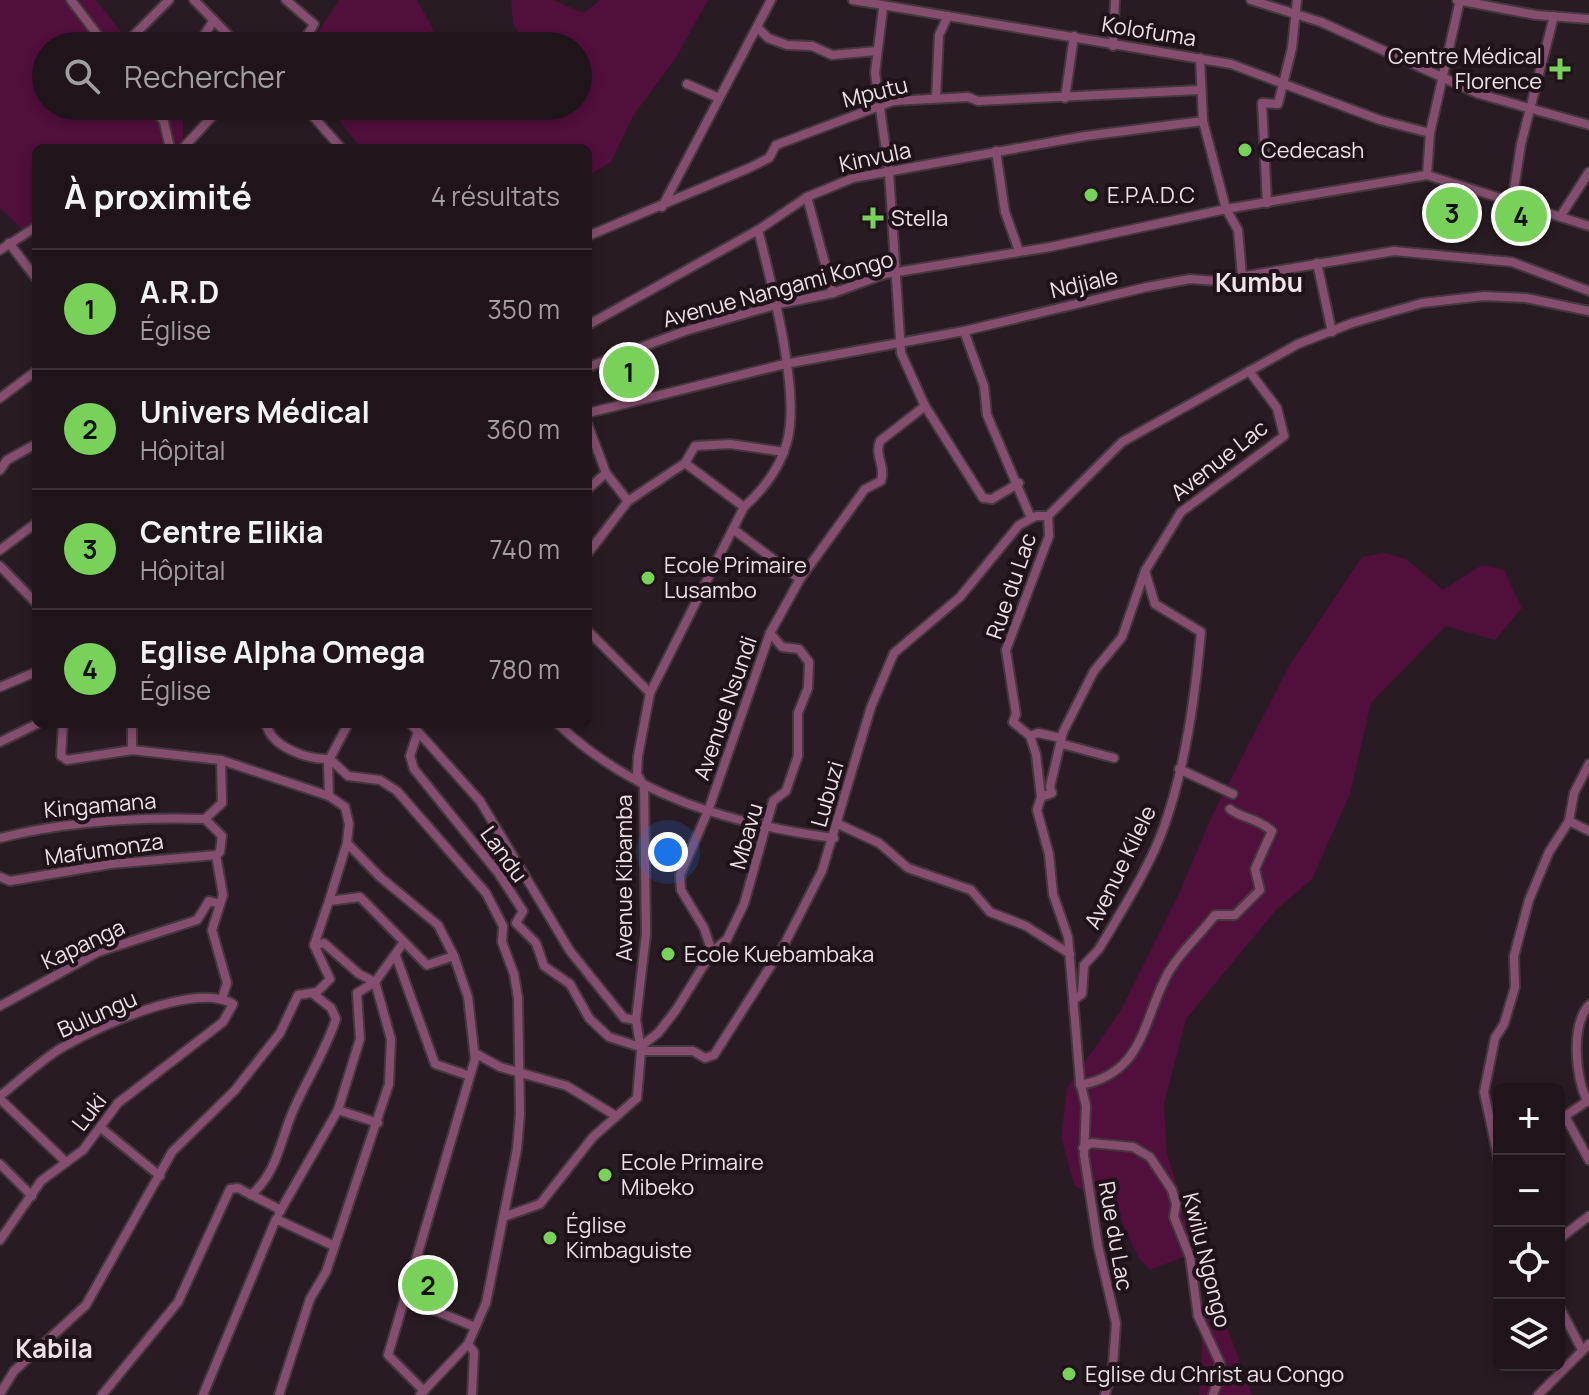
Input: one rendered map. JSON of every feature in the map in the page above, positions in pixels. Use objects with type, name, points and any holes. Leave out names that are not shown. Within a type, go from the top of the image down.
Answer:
[{"type":"street","points":[[71,0],[95,32]]},
{"type":"street","points":[[137,32],[169,0]]},
{"type":"street","points":[[194,0],[226,32]]},
{"type":"street","points":[[286,0],[314,24],[309,32]]},
{"type":"street","points":[[661,208],[771,0]]},
{"type":"street","name":"Kolofuma","points":[[853,0],[883,8],[1200,58],[1284,83],[1380,120],[1430,133]]},
{"type":"street","points":[[1113,46],[1115,0]]},
{"type":"street","points":[[1251,0],[1294,11],[1440,79],[1589,125]]},
{"type":"street","points":[[1267,203],[1262,103],[1278,104],[1292,48],[1297,0]]},
{"type":"street","points":[[1427,175],[1430,133],[1459,0],[1589,19]]},
{"type":"street","points":[[883,8],[875,73],[889,172],[903,343],[901,353],[925,406],[983,498],[992,499],[1019,483]]},
{"type":"street","points":[[936,98],[939,35],[948,16]]},
{"type":"street","points":[[1512,202],[1521,144],[1554,16]]},
{"type":"street","points":[[206,32],[214,20]]},
{"type":"street","points":[[758,28],[768,38],[787,45],[812,46],[832,55],[877,51]]},
{"type":"street","points":[[1065,98],[1074,36]]},
{"type":"street","points":[[1200,58],[1199,90],[1203,121],[1226,209],[1238,230],[1242,276]]},
{"type":"street","points":[[687,84],[719,98]]},
{"type":"street","name":"Mputu","points":[[592,234],[661,208],[767,159],[776,145],[881,105],[936,98],[1065,98],[1199,90]]},
{"type":"street","points":[[162,120],[169,144]]},
{"type":"street","points":[[187,144],[209,120]]},
{"type":"street","points":[[316,120],[337,144]]},
{"type":"street","name":"Kinvula","points":[[592,323],[758,230],[807,197],[841,182],[996,151],[1203,121]]},
{"type":"street","points":[[996,151],[1005,212],[1019,251]]},
{"type":"street","points":[[1560,217],[1589,172]]},
{"type":"street","name":"Avenue Nangami Kongo","points":[[592,366],[685,331],[775,305],[833,293],[885,274],[896,275],[1226,209],[1427,175],[1589,226]]},
{"type":"street","points":[[807,197],[833,293]]},
{"type":"street","points":[[0,250],[32,229]]},
{"type":"street","name":"Avenue Kibamba","points":[[506,1216],[540,1204],[587,1143],[637,1098],[640,1049],[636,1020],[646,934],[644,786],[637,774],[650,693],[744,507],[761,492],[784,452],[791,417],[775,305],[758,230]]},
{"type":"street","points":[[9,243],[32,273]]},
{"type":"street","name":"Ndjiale","points":[[592,412],[785,364],[964,331],[1147,287],[1190,279],[1216,281],[1394,251],[1450,259],[1496,259],[1529,267],[1589,291]]},
{"type":"street","points":[[1317,263],[1332,332]]},
{"type":"street","name":"Rue du Lac","points":[[1105,1395],[1113,1365],[1116,1323],[1098,1246],[1083,1148],[1086,1111],[1080,1085],[1070,954],[1065,924],[1053,894],[1049,854],[1037,810],[1041,797],[1030,736],[1013,722],[1016,714],[1006,650],[1049,536],[1048,516],[1122,442],[1298,344],[1422,303],[1484,296],[1538,300],[1589,311]]},
{"type":"street","points":[[964,331],[984,386],[987,415],[1019,483],[1031,518],[1048,516]]},
{"type":"street","name":"Avenue Lac","points":[[1145,571],[1181,512],[1284,436],[1277,408],[1249,371]]},
{"type":"street","points":[[2,394],[32,374]]},
{"type":"street","name":"Avenue Nsundi","points":[[712,952],[704,928],[679,884],[770,633],[800,579],[865,489],[883,477],[877,449],[880,441],[925,406]]},
{"type":"street","points":[[592,436],[606,473],[628,501]]},
{"type":"street","points":[[592,548],[628,501],[685,463],[695,446],[710,444],[784,452]]},
{"type":"street","points":[[0,470],[4,461],[32,446]]},
{"type":"street","points":[[685,463],[744,507]]},
{"type":"street","points":[[592,485],[606,473]]},
{"type":"street","name":"Lubuzi","points":[[640,1049],[693,1051],[705,1058],[714,1055],[791,933],[822,871],[871,707],[894,653],[957,600],[1008,538],[1031,518]]},
{"type":"street","points":[[0,550],[32,526]]},
{"type":"street","points":[[733,529],[800,579]]},
{"type":"street","points":[[0,566],[32,599]]},
{"type":"street","points":[[1041,797],[1052,793],[1050,787],[1061,741],[1094,671],[1122,637],[1145,571]]},
{"type":"street","name":"Avenue Kilele","points":[[1075,999],[1082,994],[1086,982],[1084,965],[1093,959],[1104,942],[1164,827],[1194,693],[1201,632],[1155,604],[1145,571]]},
{"type":"street","points":[[592,633],[650,693]]},
{"type":"street","name":"Mbavu","points":[[640,1049],[670,1018],[712,952],[727,939],[744,904],[773,801],[786,791],[798,756],[799,707],[808,688],[810,668],[799,649],[782,647],[770,633]]},
{"type":"street","points":[[0,687],[32,674]]},
{"type":"street","points":[[0,742],[32,726]]},
{"type":"street","points":[[0,1394],[14,1371],[86,1305],[119,1241],[142,1210],[178,1144],[215,1113],[280,1033],[298,995],[321,990],[331,977],[317,958],[314,945],[347,843],[349,824],[345,807],[329,796],[221,760],[132,750],[72,760],[61,756],[63,728]]},
{"type":"street","points":[[132,728],[132,750]]},
{"type":"street","points":[[267,728],[270,736],[280,743],[316,759],[330,759],[348,776],[380,780],[397,791],[486,893],[503,926],[503,944],[516,984],[519,1073],[517,1149],[506,1216],[486,1303],[468,1344],[422,1393],[388,1355],[407,1299],[475,1053],[468,997],[454,956],[432,918],[380,877],[347,843]]},
{"type":"street","points":[[329,796],[330,759],[346,728]]},
{"type":"street","points":[[413,728],[480,801],[586,976],[624,1018],[636,1020]]},
{"type":"street","points":[[562,728],[597,760],[644,786],[708,811],[764,828],[834,838]]},
{"type":"street","points":[[1030,736],[1038,733],[1114,758]]},
{"type":"street","name":"Landu","points":[[417,735],[410,756],[414,769],[499,874],[523,911],[516,923],[536,943],[544,966],[570,984],[589,1018],[609,1037],[640,1049]]},
{"type":"street","points":[[221,760],[222,803],[205,819],[222,836],[220,852],[216,855],[223,895],[220,915],[212,930],[227,983],[222,999]]},
{"type":"street","points":[[1498,1155],[1484,1092],[1495,1038],[1504,1024],[1515,987],[1514,956],[1529,900],[1549,852],[1569,821],[1574,793],[1589,764]]},
{"type":"street","points":[[1179,769],[1233,794]]},
{"type":"street","points":[[1080,1085],[1103,1079],[1131,1059],[1174,966],[1215,915],[1226,918],[1235,915],[1260,890],[1255,869],[1272,831],[1251,815],[1237,815],[1230,809]]},
{"type":"street","name":"Kingamana","points":[[0,838],[57,824],[147,817],[205,819]]},
{"type":"street","points":[[1569,821],[1589,831]]},
{"type":"street","points":[[838,824],[879,843],[908,868],[971,890],[990,912],[1026,926],[1070,954]]},
{"type":"street","name":"Mafumonza","points":[[0,877],[10,881],[121,863],[216,855]]},
{"type":"street","points":[[329,901],[360,897],[427,965],[454,956]]},
{"type":"street","name":"Kapanga","points":[[0,1006],[98,952],[197,920],[211,900],[220,904]]},
{"type":"street","points":[[203,1395],[278,1214],[338,1110],[360,1039],[356,995],[375,982],[404,942]]},
{"type":"street","points":[[279,1395],[310,1299],[324,1276],[332,1245],[378,1123],[393,1064],[390,1030],[375,982],[359,974],[324,943],[314,945]]},
{"type":"street","points":[[396,956],[435,1064],[467,1075]]},
{"type":"street","points":[[251,1195],[267,1180],[294,1109],[325,1049],[336,1019],[331,1008],[312,993]]},
{"type":"street","name":"Bulungu","points":[[0,1098],[53,1053],[73,1042],[139,1014],[188,998],[222,999]]},
{"type":"street","name":"Luki","points":[[0,1240],[41,1181],[101,1128],[118,1103],[223,1022],[234,1006],[222,999]]},
{"type":"street","points":[[1589,1005],[1581,1022],[1578,1044],[1578,1082],[1588,1100],[1565,1116],[1589,1160]]},
{"type":"street","points":[[475,1053],[493,1065],[568,1086],[616,1116]]},
{"type":"street","points":[[0,1098],[66,1162]]},
{"type":"street","points":[[338,1110],[378,1123]]},
{"type":"street","points":[[101,1128],[160,1176]]},
{"type":"street","name":"Kwilu Ngongo","points":[[1083,1148],[1091,1143],[1133,1147],[1150,1157],[1172,1190],[1176,1204],[1174,1217],[1190,1257],[1198,1316],[1220,1363],[1220,1375],[1213,1395]]},
{"type":"street","points":[[0,1164],[32,1196]]},
{"type":"street","points":[[102,1395],[178,1302],[230,1189],[251,1195],[332,1245]]},
{"type":"street","points":[[1565,1234],[1589,1216]]},
{"type":"street","points":[[407,1299],[475,1327]]},
{"type":"street","points":[[1539,1393],[1586,1347],[1565,1315]]},
{"type":"street","points":[[468,1344],[474,1352],[472,1395]]},
{"type":"shaded area","points":[[0,0],[96,0],[121,32],[32,32],[32,120],[183,120],[183,142],[32,144],[32,228],[26,233],[0,208]]},
{"type":"shaded area","points":[[339,0],[417,0],[434,32],[318,32]]},
{"type":"shaded area","points":[[511,0],[553,0],[584,13],[600,0],[708,0],[677,56],[633,116],[611,162],[592,174],[592,144],[358,144],[339,120],[592,120],[592,32],[518,32],[513,23]]},
{"type":"shaded area","points":[[1384,553],[1406,559],[1443,590],[1482,565],[1504,570],[1522,608],[1495,640],[1446,626],[1371,703],[1350,794],[1312,879],[1276,910],[1186,1019],[1164,1104],[1167,1154],[1186,1213],[1203,1250],[1149,1270],[1138,1257],[1117,1211],[1074,1185],[1061,1137],[1067,1088],[1121,1010],[1180,891],[1212,816],[1289,666],[1362,557]]},
{"type":"shaded area","points":[[1219,1305],[1252,1395],[1199,1395],[1202,1344],[1198,1316]]},
{"type":"place","name":"Centre Médical Florence","points":[[1560,69]]},
{"type":"place","name":"Cedecash","points":[[1245,150]]},
{"type":"place","name":"E.P.A.D.C","points":[[1091,195]]},
{"type":"place","name":"Centre Elikia","points":[[1452,213]]},
{"type":"place","name":"Eglise Alpha Omega","points":[[1521,216]]},
{"type":"place","name":"Stella","points":[[873,218]]},
{"type":"place","name":"A.R.D","points":[[629,372]]},
{"type":"place","name":"Ecole Primaire Lusambo","points":[[648,578]]},
{"type":"place","name":"Ecole Kuebambaka","points":[[668,954]]},
{"type":"place","name":"Ecole Primaire Mibeko","points":[[605,1175]]},
{"type":"place","name":"Église Kimbaguiste","points":[[550,1238]]},
{"type":"place","name":"Univers Médical","points":[[428,1285]]},
{"type":"place","name":"Eglise du Christ au Congo","points":[[1069,1374]]},
{"type":"district","name":"Kumbu","points":[[1259,282]]},
{"type":"district","name":"Kabila","points":[[54,1348]]}]
